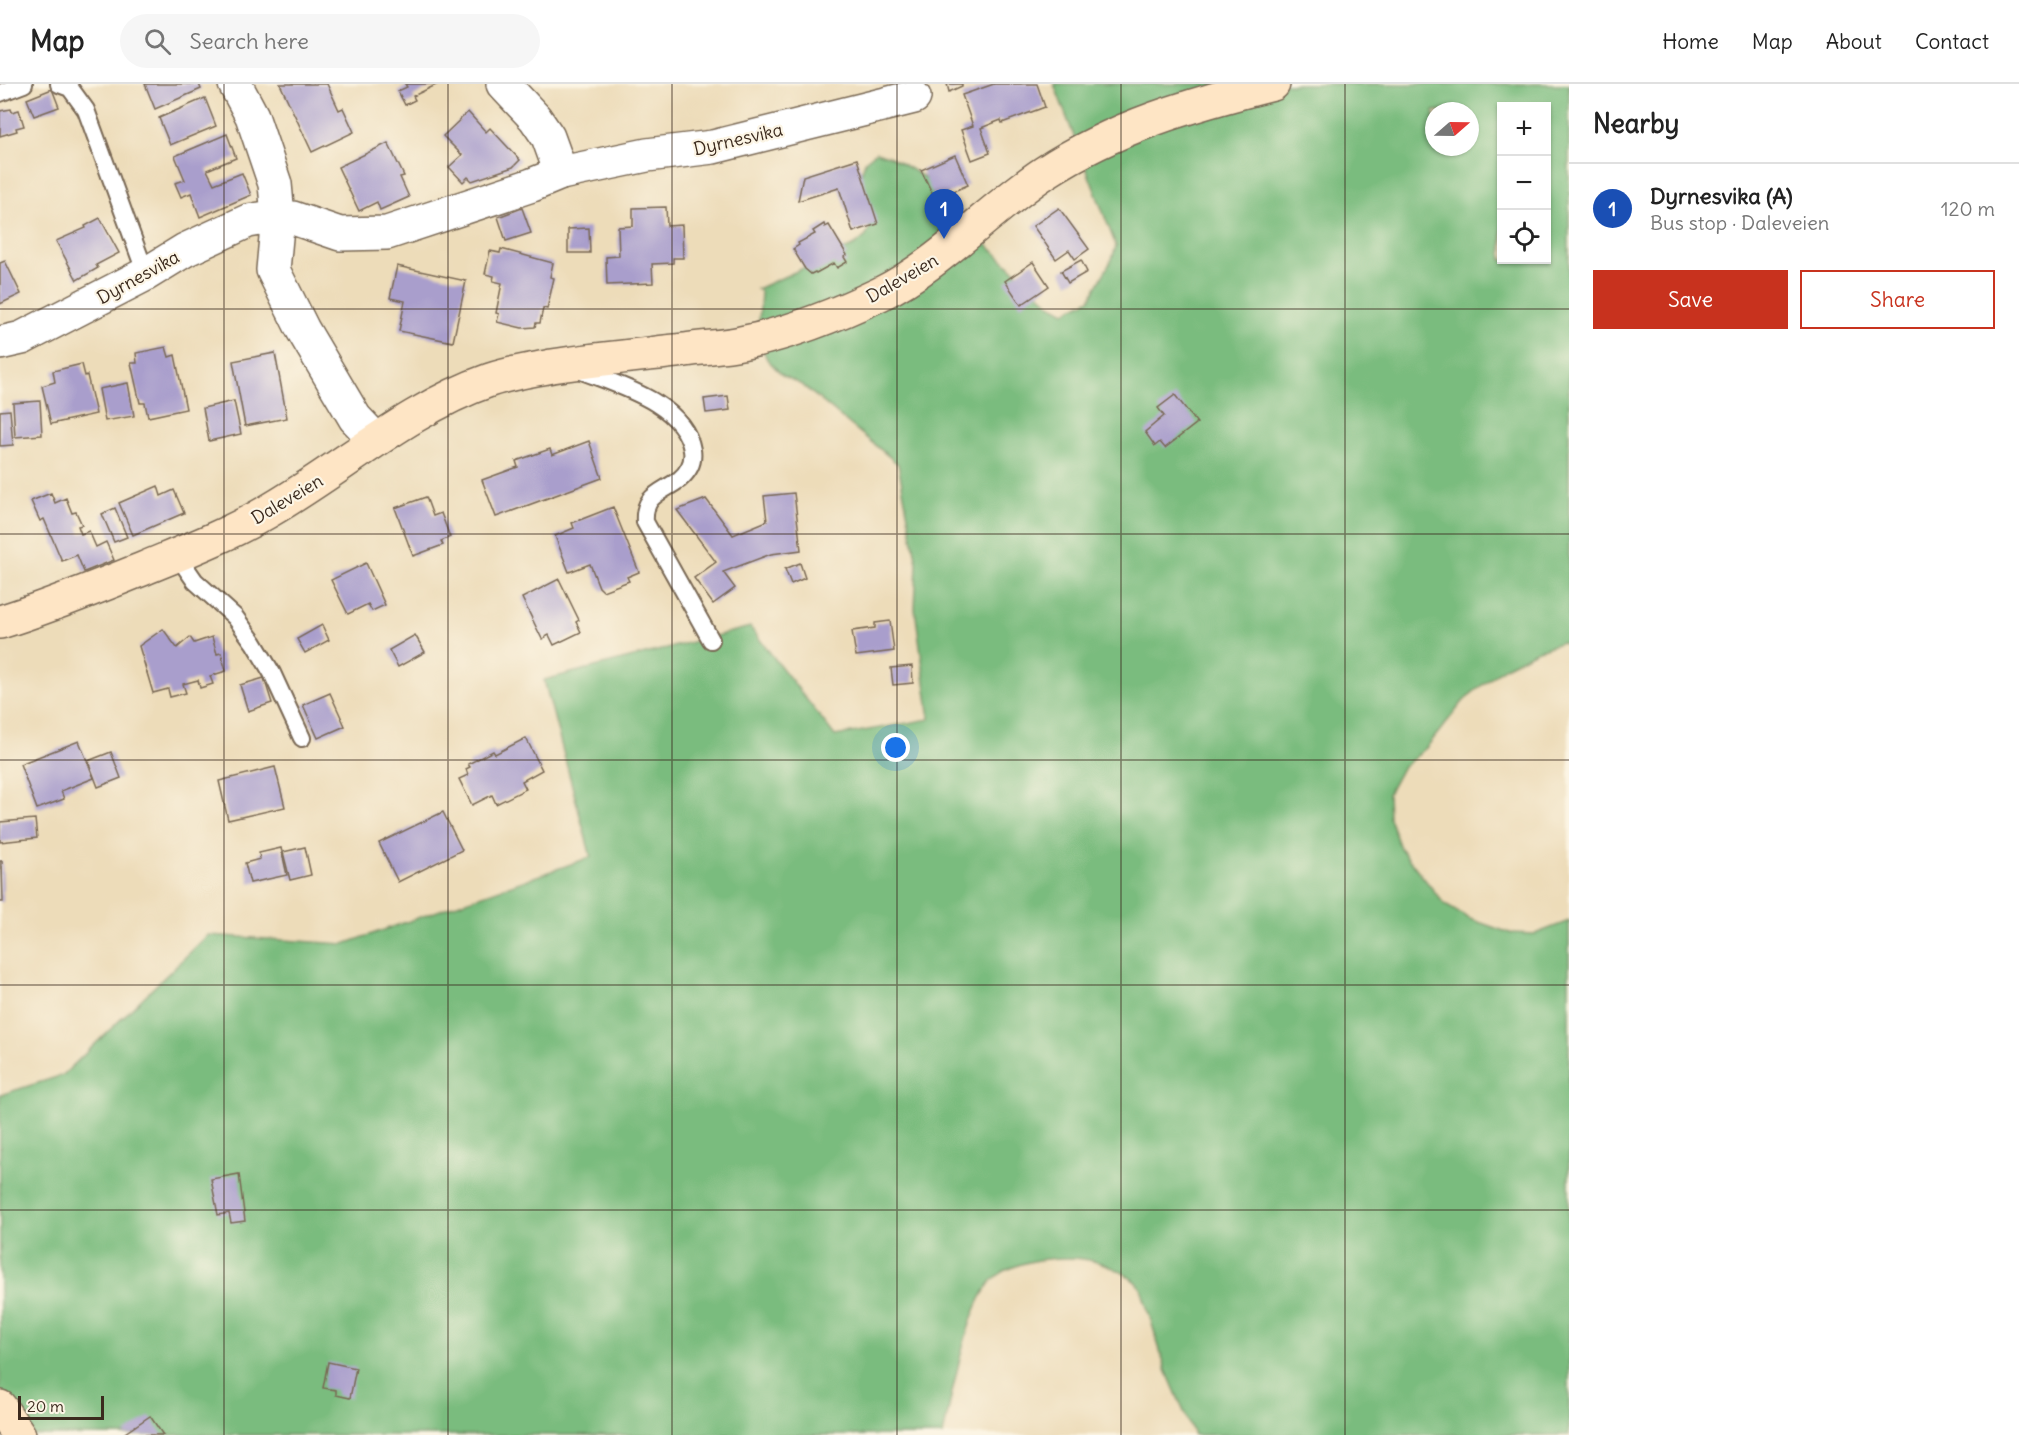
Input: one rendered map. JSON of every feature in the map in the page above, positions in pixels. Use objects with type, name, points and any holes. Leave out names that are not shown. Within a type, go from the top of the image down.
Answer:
[{"type":"main road","name":"Daleveien","points":[[0,622],[206,543],[264,514],[424,409],[494,378],[565,364],[740,343],[793,330],[838,313],[900,283],[940,257],[1023,188],[1086,147],[1130,127],[1182,108],[1273,84]]},
{"type":"main road","points":[[0,1407],[19,1435]]},
{"type":"street","points":[[235,84],[252,116],[275,184],[278,216],[273,270],[303,330],[355,418],[375,440]]},
{"type":"street","points":[[503,84],[536,118],[548,137],[561,173]]},
{"type":"street","name":"Dyrnesvika","points":[[0,343],[22,338],[147,274],[184,250],[248,221],[278,216],[293,218],[339,234],[387,233],[532,185],[561,173],[646,155],[713,147],[914,97]]},
{"type":"lane","points":[[0,93],[24,84]]},
{"type":"lane","points":[[58,84],[70,88],[86,110],[147,274]]},
{"type":"lane","points":[[565,364],[657,403],[681,423],[690,440],[693,455],[690,468],[681,478],[649,501],[645,508],[645,522],[711,639]]},
{"type":"lane","points":[[177,555],[195,580],[235,617],[254,643],[272,673],[302,738]]},
{"type":"green space","points":[[1054,84],[1569,84],[1569,644],[1562,642],[1536,651],[1505,667],[1466,698],[1426,748],[1402,768],[1388,794],[1389,818],[1400,848],[1445,905],[1470,919],[1510,933],[1535,934],[1569,921],[1569,1435],[1194,1435],[1166,1370],[1141,1288],[1135,1281],[1118,1270],[1097,1262],[1067,1258],[1021,1264],[997,1276],[986,1288],[969,1326],[943,1435],[0,1435],[0,1095],[63,1075],[208,935],[344,944],[591,857],[544,680],[750,627],[835,736],[930,719],[915,609],[917,563],[898,464],[802,385],[782,375],[767,359],[758,338],[761,292],[757,289],[855,245],[866,236],[872,222],[861,174],[865,161],[876,152],[891,157],[943,189],[979,237],[1050,304],[1065,312],[1090,299],[1112,259],[1116,246]]},
{"type":"building","points":[[145,84],[199,84],[201,89],[155,109]]},
{"type":"building","points":[[280,84],[327,84],[339,110],[343,108],[354,132],[312,152]]},
{"type":"building","points":[[405,84],[438,84],[413,96],[415,100],[405,105],[398,91],[407,87]]},
{"type":"building","points":[[947,84],[962,84],[962,86],[949,92]]},
{"type":"building","points":[[994,84],[1037,84],[1045,107],[981,128],[990,153],[972,160],[961,130],[973,126],[962,95]]},
{"type":"building","points":[[52,89],[59,107],[34,116],[27,99]]},
{"type":"building","points":[[205,98],[216,126],[170,145],[159,118]]},
{"type":"building","points":[[11,109],[12,112],[19,110],[24,126],[16,128],[17,131],[0,136],[0,111]]},
{"type":"building","points":[[468,112],[486,132],[490,128],[520,160],[513,167],[472,181],[468,177],[463,182],[449,167],[462,155],[443,136]]},
{"type":"building","points":[[227,134],[236,158],[207,170],[214,184],[242,173],[251,195],[200,217],[191,193],[181,197],[175,183],[185,180],[175,156]]},
{"type":"building","points":[[388,143],[404,176],[400,177],[409,197],[380,210],[377,202],[359,211],[338,167]]},
{"type":"building","points":[[955,155],[968,185],[935,199],[921,170]]},
{"type":"building","points":[[857,159],[878,224],[853,232],[839,188],[798,201],[803,176]]},
{"type":"building","points":[[666,207],[667,226],[682,225],[683,258],[673,258],[673,263],[652,264],[653,283],[607,285],[606,257],[619,256],[618,227],[633,226],[633,208]]},
{"type":"building","points":[[522,208],[531,233],[506,241],[498,217]]},
{"type":"building","points":[[1059,208],[1089,249],[1075,259],[1069,250],[1056,259],[1033,226]]},
{"type":"building","points":[[100,218],[119,253],[96,265],[98,268],[77,280],[56,241],[86,228],[85,226]]},
{"type":"building","points":[[824,224],[825,227],[829,225],[847,255],[844,257],[847,262],[837,268],[834,263],[811,274],[805,269],[793,249],[799,245],[798,243],[815,234],[813,231]]},
{"type":"building","points":[[589,228],[590,253],[568,253],[568,229]]},
{"type":"building","points":[[501,249],[553,263],[550,277],[554,278],[547,309],[543,308],[540,323],[536,323],[535,327],[522,328],[497,322],[499,314],[496,313],[502,283],[493,281],[494,276],[485,274],[490,251],[500,253]]},
{"type":"building","points":[[1081,260],[1087,272],[1068,283],[1061,271]]},
{"type":"building","points":[[5,261],[21,294],[0,304],[0,263]]},
{"type":"building","points":[[1033,262],[1049,286],[1021,305],[1005,281]]},
{"type":"building","points":[[397,266],[466,281],[453,342],[399,331],[405,301],[390,298]]},
{"type":"building","points":[[166,347],[169,357],[175,355],[186,409],[148,417],[145,403],[140,403],[131,363],[137,363],[136,353]]},
{"type":"building","points":[[275,353],[287,418],[245,426],[233,361]]},
{"type":"building","points":[[82,364],[85,376],[87,375],[96,414],[51,424],[42,386],[55,382],[53,371]]},
{"type":"building","points":[[128,383],[134,416],[105,421],[99,389]]},
{"type":"building","points":[[1175,395],[1197,423],[1165,448],[1160,442],[1155,446],[1145,432],[1164,416],[1158,408]]},
{"type":"building","points":[[728,396],[730,410],[706,413],[704,399]]},
{"type":"building","points":[[40,401],[42,435],[15,437],[13,403]]},
{"type":"building","points":[[234,401],[241,434],[209,441],[203,408]]},
{"type":"building","points":[[10,410],[13,445],[0,446],[0,411]]},
{"type":"building","points":[[589,441],[602,478],[496,517],[482,480],[518,467],[516,461],[550,449],[552,455]]},
{"type":"building","points":[[158,486],[161,496],[174,490],[184,513],[133,535],[119,503]]},
{"type":"building","points":[[51,493],[55,503],[66,498],[72,513],[76,512],[82,525],[78,526],[81,534],[89,531],[96,547],[106,542],[114,560],[84,572],[77,555],[62,561],[44,519],[40,521],[31,501]]},
{"type":"building","points":[[794,493],[801,550],[771,554],[723,572],[735,588],[713,604],[694,578],[716,562],[677,510],[706,499],[733,535],[767,521],[764,496]]},
{"type":"building","points":[[426,497],[433,516],[441,513],[450,537],[441,541],[443,545],[413,556],[395,508]]},
{"type":"building","points":[[613,507],[639,572],[627,577],[629,581],[603,591],[599,587],[590,564],[569,572],[555,536],[574,528],[572,523]]},
{"type":"building","points":[[115,508],[127,537],[114,542],[102,514]]},
{"type":"building","points":[[366,563],[385,605],[372,611],[368,604],[348,614],[331,580]]},
{"type":"building","points":[[800,563],[805,578],[791,584],[785,569]]},
{"type":"building","points":[[559,579],[579,620],[576,622],[581,632],[554,645],[549,635],[542,639],[522,598]]},
{"type":"building","points":[[890,621],[894,651],[856,656],[852,631],[875,628],[875,623]]},
{"type":"building","points":[[322,625],[329,640],[305,653],[297,639]]},
{"type":"building","points":[[163,629],[177,648],[190,637],[194,643],[212,637],[217,654],[221,653],[226,671],[210,676],[213,684],[200,688],[198,680],[183,684],[186,693],[170,697],[168,689],[153,693],[139,646]]},
{"type":"building","points":[[415,635],[425,652],[398,667],[389,650]]},
{"type":"building","points":[[912,666],[913,683],[893,685],[891,668]]},
{"type":"building","points":[[264,678],[272,703],[248,711],[240,685]]},
{"type":"building","points":[[330,693],[345,726],[318,738],[303,705]]},
{"type":"building","points":[[526,738],[542,770],[522,781],[526,789],[496,804],[492,795],[472,805],[459,779],[468,775],[466,769],[470,767],[468,764],[493,751],[495,754]]},
{"type":"building","points":[[79,741],[94,778],[61,791],[64,799],[37,809],[20,764]]},
{"type":"building","points":[[111,752],[121,778],[98,787],[88,761]]},
{"type":"building","points":[[275,767],[285,807],[228,820],[219,781]]},
{"type":"building","points":[[443,812],[462,850],[398,882],[379,843]]},
{"type":"building","points":[[35,819],[37,838],[0,842],[0,822]]},
{"type":"building","points":[[305,847],[311,875],[290,880],[283,852]]},
{"type":"building","points":[[281,848],[287,875],[250,883],[245,863],[260,859],[259,853]]},
{"type":"building","points":[[0,861],[2,861],[3,902],[0,902]]},
{"type":"building","points":[[239,1174],[245,1221],[231,1223],[229,1213],[218,1215],[211,1179]]},
{"type":"building","points":[[328,1362],[356,1368],[350,1398],[336,1395],[336,1390],[323,1388]]},
{"type":"building","points":[[150,1416],[163,1435],[126,1435],[125,1433]]},
{"type":"place","name":"Dyrnesvika (A)","points":[[944,239]]}]
